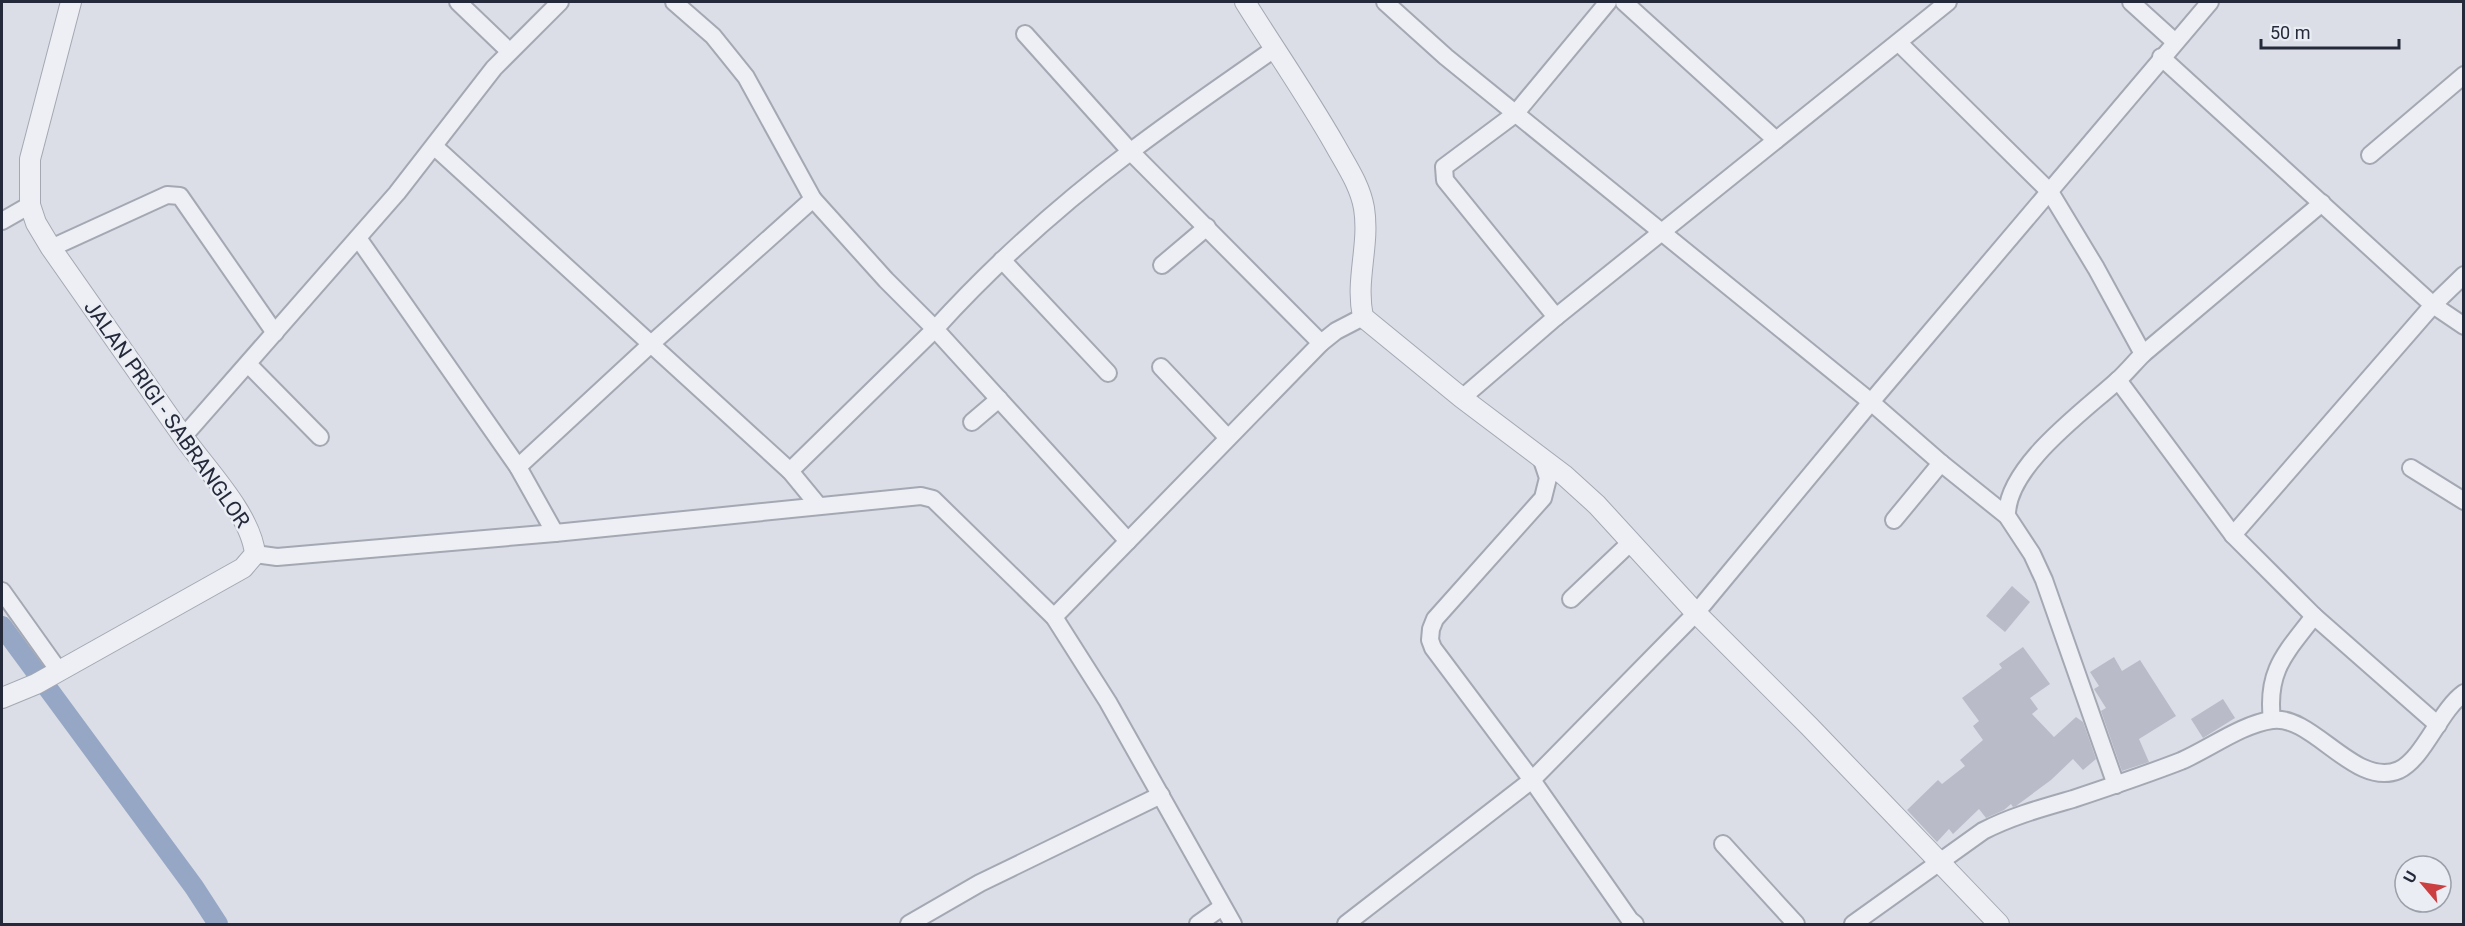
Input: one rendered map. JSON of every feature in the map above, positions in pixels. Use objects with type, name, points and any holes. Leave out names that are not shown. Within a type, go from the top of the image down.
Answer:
[{"type":"street","name":"JALAN PRIGI - SABRANGLOR","points":[[2,698],[49,677],[243,568],[255,554],[252,536],[244,519],[183,437],[51,248],[36,223],[30,205],[30,159],[72,2]]},
{"type":"street","points":[[458,2],[509,51]]},
{"type":"street","points":[[183,437],[435,147],[494,68],[560,2]]},
{"type":"street","points":[[674,2],[713,36],[746,77],[813,199],[1128,541]]},
{"type":"street","points":[[1245,2],[1311,102],[1348,167],[1363,206],[1366,233],[1359,292],[1363,317],[1462,398],[1541,457],[1597,505],[1696,613],[1809,726],[2000,924]]},
{"type":"street","points":[[1385,2],[1446,57],[1663,232],[2007,516],[2032,554],[2044,580],[2116,785]]},
{"type":"street","points":[[1556,317],[1445,180],[1443,174],[1447,163],[1515,114],[1608,2]]},
{"type":"street","points":[[1623,2],[1776,140]]},
{"type":"street","points":[[1462,398],[1556,317],[1948,2]]},
{"type":"street","points":[[2131,2],[2174,41]]},
{"type":"street","points":[[1346,924],[1532,780],[1696,613],[1870,402],[2050,192],[2174,41],[2210,2]]},
{"type":"street","points":[[1025,34],[1130,152],[1321,343]]},
{"type":"street","points":[[1899,43],[2050,192],[2096,268],[2143,354]]},
{"type":"street","points":[[790,471],[1002,260],[1130,152],[1274,49]]},
{"type":"street","points":[[2161,57],[2433,305],[2463,326]]},
{"type":"street","points":[[2370,155],[2463,75]]},
{"type":"street","points":[[435,147],[790,471],[818,505]]},
{"type":"street","points":[[51,248],[167,195],[180,196],[275,333]]},
{"type":"street","points":[[518,467],[813,199]]},
{"type":"street","points":[[2007,516],[2010,497],[2036,455],[2143,354],[2322,203]]},
{"type":"street","points":[[2,221],[30,205]]},
{"type":"street","points":[[1162,265],[1207,227]]},
{"type":"street","points":[[358,238],[518,467],[555,533]]},
{"type":"street","points":[[1002,260],[1108,373]]},
{"type":"street","points":[[2233,535],[2433,305],[2463,275]]},
{"type":"street","points":[[1054,617],[1321,343],[1336,331],[1363,317]]},
{"type":"street","points":[[248,364],[320,437]]},
{"type":"street","points":[[1161,367],[1228,438]]},
{"type":"street","points":[[2118,380],[2233,535],[2314,615],[2438,725]]},
{"type":"street","points":[[972,422],[999,399]]},
{"type":"street","points":[[1541,457],[1548,478],[1543,498],[1435,619],[1430,640],[1433,648],[1532,780],[1635,924]]},
{"type":"street","points":[[1894,519],[1941,463]]},
{"type":"street","points":[[2410,468],[2463,501]]},
{"type":"street","points":[[255,554],[277,557],[555,533],[818,505],[921,496],[933,499],[1054,617],[1108,702],[1233,924]]},
{"type":"street","points":[[1570,599],[1631,542]]},
{"type":"street","points":[[2,591],[49,677]]},
{"type":"street","points":[[2272,720],[2271,683],[2277,666],[2314,615]]},
{"type":"street","points":[[1853,924],[1976,835],[2003,821],[2116,785],[2183,760],[2256,724],[2284,719],[2365,770],[2382,772],[2399,770],[2412,759],[2463,693]]},
{"type":"street","points":[[909,924],[980,883],[1161,795]]},
{"type":"street","points":[[1723,844],[1796,924]]},
{"type":"street","points":[[1198,924],[1222,907]]},
{"type":"building","points":[[2012,586],[2030,602],[2005,632],[1986,616]]},
{"type":"building","points":[[2023,647],[2050,684],[2030,698],[2038,709],[2032,714],[2054,737],[2076,717],[2083,722],[2096,759],[2083,770],[2073,759],[2051,780],[2016,806],[2013,807],[2011,804],[2004,810],[1986,818],[1979,809],[1953,834],[1949,829],[1937,842],[1907,810],[1938,780],[1942,784],[1965,766],[1960,760],[1983,740],[1973,726],[1979,721],[1962,698],[2002,668],[1999,664]]},
{"type":"building","points":[[2114,657],[2122,671],[2140,660],[2176,716],[2139,739],[2149,762],[2122,771],[2101,711],[2106,708],[2094,689],[2099,686],[2090,672]]},
{"type":"building","points":[[2223,699],[2235,718],[2203,738],[2191,719]]},
{"type":"waterway","points":[[2,626],[194,887],[218,924]]}]
